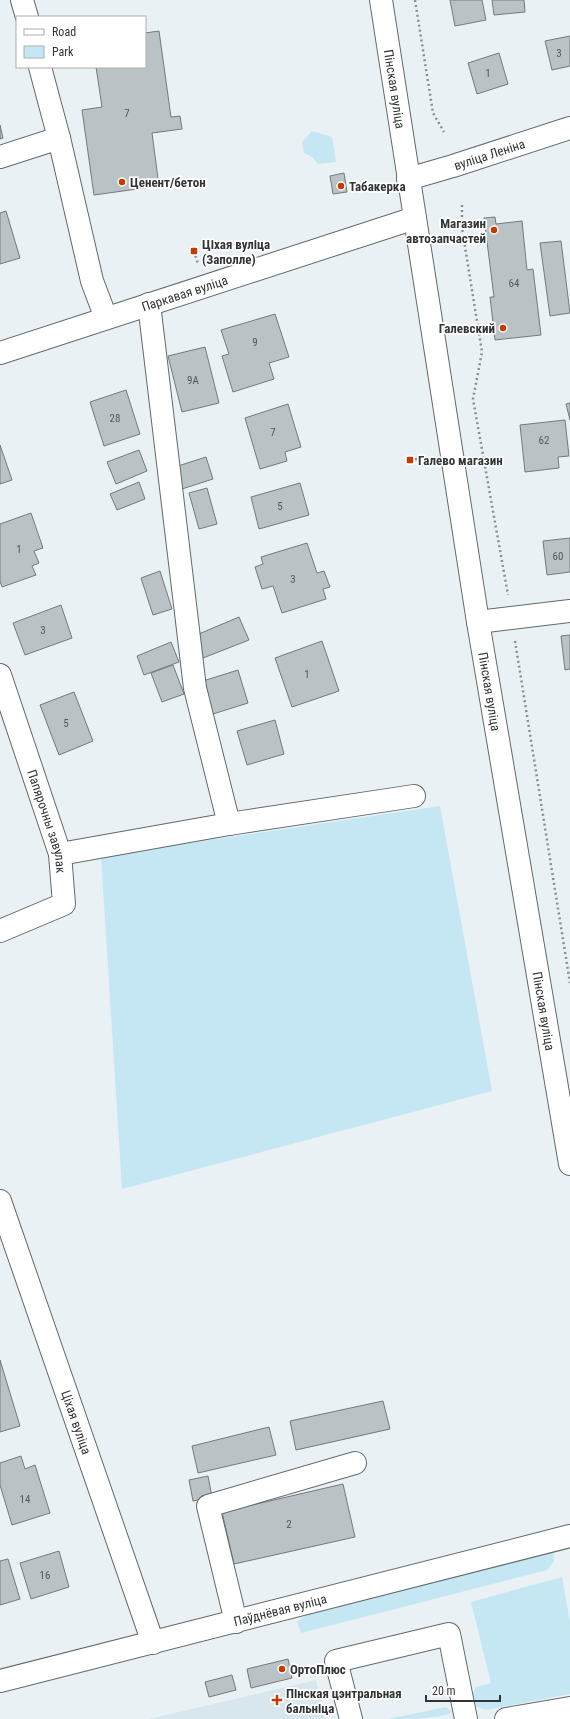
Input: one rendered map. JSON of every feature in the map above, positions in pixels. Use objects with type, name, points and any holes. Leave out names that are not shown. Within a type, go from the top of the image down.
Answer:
[{"type":"street","points":[[22,0],[27,16]]},
{"type":"street","name":"Пінская вуліца","points":[[381,0],[478,622],[570,1164]]},
{"type":"street","points":[[40,68],[59,138],[92,281],[106,318]]},
{"type":"street","name":"вуліца Леніна","points":[[408,179],[570,128]]},
{"type":"street","points":[[0,157],[59,138]]},
{"type":"street","name":"Паркавая вуліца","points":[[0,353],[414,218]]},
{"type":"street","points":[[149,304],[195,688],[229,824]]},
{"type":"street","points":[[478,622],[570,611]]},
{"type":"street","name":"Папярочны завулак","points":[[0,675],[60,854],[64,904],[0,931]]},
{"type":"street","points":[[60,854],[229,824],[414,796]]},
{"type":"street","name":"Ціхая вуліца","points":[[0,1201],[153,1643]]},
{"type":"street","points":[[236,1622],[208,1506],[355,1463]]},
{"type":"street","name":"Паўднёвая вуліца","points":[[0,1681],[566,1538]]},
{"type":"street","points":[[352,1719],[336,1661],[449,1634],[466,1719]]},
{"type":"street","points":[[506,1719],[570,1708]]},
{"type":"path","points":[[415,0],[433,113],[444,132]]},
{"type":"shaded area","name":"Пінская цэнтральная бальніца","points":[[316,1680],[325,1719],[149,1719]]},
{"type":"green space","points":[[312,131],[332,137],[336,162],[318,164],[312,157],[304,153],[302,142]]},
{"type":"green space","points":[[440,806],[492,1091],[122,1189],[101,856]]},
{"type":"green space","points":[[553,1547],[554,1561],[547,1570],[301,1633],[297,1622],[307,1614]]},
{"type":"green space","points":[[562,1577],[570,1622],[570,1694],[486,1710],[472,1705],[471,1697],[476,1687],[491,1683],[471,1602]]},
{"type":"green space","points":[[446,1707],[452,1712],[432,1717],[388,1719]]},
{"type":"building","points":[[450,0],[482,0],[486,20],[455,26]]},
{"type":"building","points":[[492,0],[524,0],[525,12],[494,15]]},
{"type":"building","points":[[159,31],[171,117],[180,116],[182,129],[152,133],[159,186],[94,195],[82,110],[102,107],[96,68],[146,68],[146,33]]},
{"type":"building","points":[[570,36],[570,66],[552,70],[545,41]]},
{"type":"building","points":[[499,53],[508,84],[477,94],[468,63]]},
{"type":"building","points":[[0,125],[3,138],[0,139]]},
{"type":"building","points":[[344,173],[347,192],[333,194],[330,176]]},
{"type":"building","points":[[6,211],[20,258],[0,264],[0,213]]},
{"type":"building","points":[[495,217],[496,224],[522,221],[527,270],[533,269],[541,335],[495,340],[490,297],[494,297],[484,218]]},
{"type":"building","points":[[561,241],[570,313],[550,316],[540,243]]},
{"type":"building","points":[[275,314],[289,357],[269,363],[274,379],[233,392],[222,356],[229,354],[221,330]]},
{"type":"building","points":[[205,347],[219,403],[182,412],[168,356]]},
{"type":"building","points":[[126,390],[140,434],[104,446],[90,402]]},
{"type":"building","points":[[570,403],[570,420],[566,404]]},
{"type":"building","points":[[288,404],[301,447],[285,452],[287,461],[260,469],[245,418]]},
{"type":"building","points":[[565,420],[569,456],[558,457],[559,468],[525,472],[520,425]]},
{"type":"building","points":[[0,445],[12,480],[0,484]]},
{"type":"building","points":[[139,450],[147,471],[116,484],[107,462]]},
{"type":"building","points":[[206,457],[213,479],[182,489],[175,467]]},
{"type":"building","points":[[139,482],[145,499],[117,510],[110,494]]},
{"type":"building","points":[[300,483],[309,515],[259,529],[251,497]]},
{"type":"building","points":[[207,488],[217,524],[199,529],[189,493]]},
{"type":"building","points":[[31,513],[43,548],[34,551],[39,563],[32,566],[36,575],[2,587],[0,581],[0,524]]},
{"type":"building","points":[[570,538],[570,572],[547,575],[543,541]]},
{"type":"building","points":[[307,543],[317,573],[324,571],[330,587],[323,589],[326,599],[282,613],[273,586],[262,589],[255,567],[263,564],[261,557]]},
{"type":"building","points":[[160,571],[172,609],[153,615],[141,578]]},
{"type":"building","points":[[61,605],[72,638],[25,655],[13,623]]},
{"type":"building","points":[[239,617],[249,640],[203,658],[194,636]]},
{"type":"building","points":[[570,635],[570,669],[565,670],[561,636]]},
{"type":"building","points":[[322,641],[339,691],[292,707],[275,658]]},
{"type":"building","points":[[171,642],[179,662],[144,675],[137,656]]},
{"type":"building","points":[[173,665],[184,694],[162,702],[151,673]]},
{"type":"building","points":[[238,670],[248,703],[213,714],[203,681]]},
{"type":"building","points":[[74,692],[93,741],[59,755],[40,705]]},
{"type":"building","points":[[275,720],[284,754],[247,765],[237,731]]},
{"type":"building","points":[[0,1360],[20,1426],[0,1432]]},
{"type":"building","points":[[383,1401],[390,1429],[296,1450],[290,1421]]},
{"type":"building","points":[[269,1427],[276,1455],[198,1473],[192,1446]]},
{"type":"building","points":[[21,1456],[25,1469],[35,1465],[50,1513],[12,1525],[0,1485],[0,1463]]},
{"type":"building","points":[[208,1476],[212,1497],[193,1501],[189,1480]]},
{"type":"building","points":[[343,1484],[355,1537],[234,1564],[222,1512]]},
{"type":"building","points":[[59,1551],[69,1587],[31,1599],[20,1563]]},
{"type":"building","points":[[8,1559],[20,1599],[0,1605],[0,1561]]},
{"type":"building","points":[[288,1659],[292,1678],[251,1688],[247,1669]]},
{"type":"building","points":[[232,1675],[236,1690],[209,1697],[205,1682]]},
{"type":"place","name":"Ценент/бетон","points":[[122,182]]},
{"type":"place","name":"Табакерка","points":[[341,186]]},
{"type":"place","name":"Магазин автозапчастей","points":[[494,230]]},
{"type":"place","name":"Ціхая вуліца (Заполле)","points":[[194,251]]},
{"type":"place","name":"Галевский","points":[[503,328]]},
{"type":"place","name":"Галево магазин","points":[[410,460]]},
{"type":"place","name":"ОртоПлюс","points":[[282,1669]]},
{"type":"place","name":"Пінская цэнтральная бальніца","points":[[277,1700]]}]
